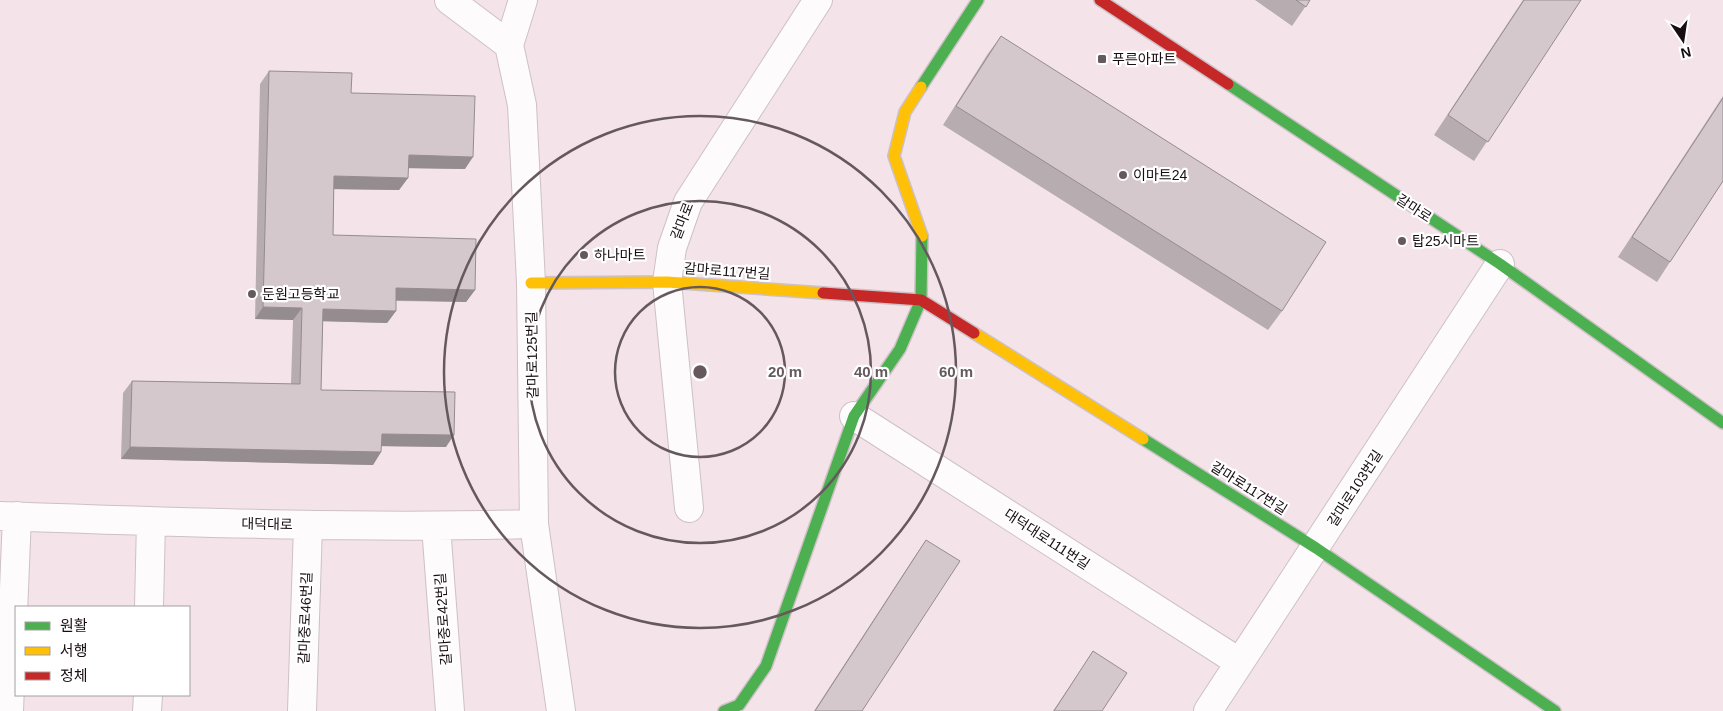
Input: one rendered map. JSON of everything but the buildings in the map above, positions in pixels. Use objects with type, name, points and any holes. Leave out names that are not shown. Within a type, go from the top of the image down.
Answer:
[{"type":"street","points":[[449,0],[509,45]]},
{"type":"street","name":"갈마로125번길","points":[[523,0],[509,45],[522,105],[531,283],[534,524],[561,711]]},
{"type":"street","name":"갈마로","points":[[690,508],[667,282],[672,248],[688,202],[818,0]]},
{"type":"street","points":[[724,711],[739,705],[766,666],[854,416],[900,349],[921,300],[922,237],[894,156],[904,112],[978,0]]},
{"type":"street","name":"갈마로","points":[[1100,0],[1500,264],[1723,422]]},
{"type":"street","name":"갈마로103번길","points":[[1208,711],[1500,264]]},
{"type":"street","name":"갈마로117번길","points":[[531,283],[667,282],[921,300],[1316,548],[1555,711]]},
{"type":"street","name":"대덕대로111번길","points":[[854,416],[1239,662]]},
{"type":"street","points":[[9,516],[9,711]]},
{"type":"street","name":"대덕대로","points":[[9,516],[308,525],[436,526],[534,524]]},
{"type":"street","points":[[150,606],[151,521]]},
{"type":"street","name":"갈마중로46번길","points":[[302,711],[308,525]]},
{"type":"street","name":"갈마중로42번길","points":[[436,526],[450,711]]},
{"type":"street","points":[[147,711],[148,696]]},
{"type":"traffic: fast","points":[[921,87],[978,0]]},
{"type":"traffic: fast","points":[[1228,84],[1500,264],[1723,423]]},
{"type":"traffic: fast","points":[[724,711],[739,705],[766,666],[854,416],[900,349],[921,300],[922,236]]},
{"type":"traffic: fast","points":[[1143,439],[1316,548],[1555,711]]},
{"type":"traffic: slow","points":[[921,87],[905,112],[894,156],[922,236]]},
{"type":"traffic: slow","points":[[531,283],[667,282],[823,293]]},
{"type":"traffic: slow","points":[[974,333],[1143,439]]},
{"type":"traffic: jam","points":[[1100,0],[1228,84]]},
{"type":"traffic: jam","points":[[823,293],[921,300],[974,333]]},
{"type":"place","name":"푸른아파트","points":[[1102,59]]},
{"type":"place","name":"이마트24","points":[[1123,175]]},
{"type":"place","name":"탑25시마트","points":[[1402,241]]},
{"type":"place","name":"하나마트","points":[[584,255]]},
{"type":"place","name":"둔원고등학교","points":[[252,294]]}]
